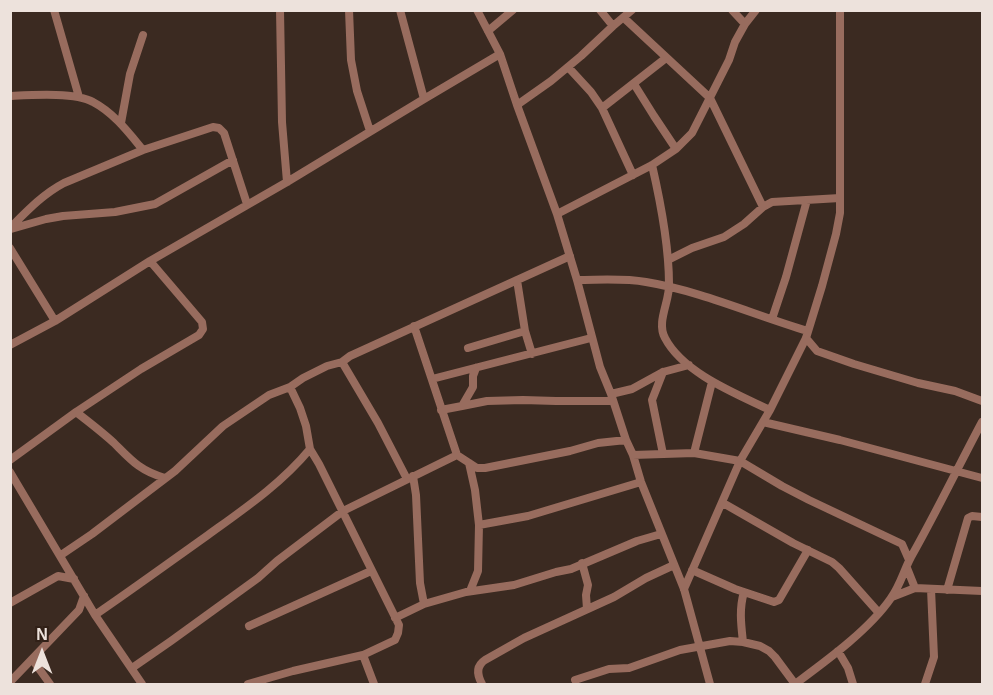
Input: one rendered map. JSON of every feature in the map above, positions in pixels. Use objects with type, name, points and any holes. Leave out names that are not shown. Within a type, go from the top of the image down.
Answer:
[{"type":"street","points":[[54,10],[79,97]]},
{"type":"street","points":[[280,10],[282,122],[287,182]]},
{"type":"street","points":[[400,10],[424,99]]},
{"type":"street","points":[[477,10],[500,54],[557,214],[600,367],[641,482],[684,589],[710,684]]},
{"type":"street","points":[[488,31],[513,10]]},
{"type":"street","points":[[600,10],[613,26]]},
{"type":"street","points":[[517,105],[568,68],[632,10]]},
{"type":"street","points":[[732,10],[745,24]]},
{"type":"street","points":[[557,214],[652,165],[676,149],[692,133],[745,24],[756,10]]},
{"type":"street","points":[[684,589],[740,461],[770,410],[807,335],[836,234],[840,213],[840,10]]},
{"type":"street","points":[[352,11],[351,60],[357,91],[370,132]]},
{"type":"street","points":[[624,18],[710,98],[763,207]]},
{"type":"street","points":[[121,123],[130,74],[143,35]]},
{"type":"street","points":[[10,333],[14,344],[55,321],[150,261],[500,54]]},
{"type":"street","points":[[602,108],[666,58]]},
{"type":"street","points":[[568,68],[591,92],[602,108],[633,175]]},
{"type":"street","points":[[634,84],[676,149]]},
{"type":"street","points":[[10,96],[79,97],[93,102],[121,123],[143,150]]},
{"type":"street","points":[[10,229],[33,206],[64,183],[143,150],[213,128],[219,128],[224,133],[247,204]]},
{"type":"street","points":[[10,229],[63,216],[116,212],[155,204],[233,160]]},
{"type":"street","points":[[652,165],[660,198],[670,287],[662,320],[663,337],[689,365],[712,382],[770,410]]},
{"type":"street","points":[[668,260],[692,248],[724,237],[772,202],[840,198]]},
{"type":"street","points":[[772,319],[807,200]]},
{"type":"street","points":[[10,248],[55,321]]},
{"type":"street","points":[[58,576],[62,558],[175,471],[223,426],[269,395],[290,387],[327,366],[342,362],[414,326],[570,256]]},
{"type":"street","points":[[10,460],[76,412],[199,334],[203,329],[202,322],[150,261]]},
{"type":"street","points":[[517,280],[525,332],[532,354]]},
{"type":"street","points":[[577,280],[645,282],[670,287],[772,319],[807,335],[817,351],[982,401]]},
{"type":"street","points":[[414,326],[457,455],[477,468],[570,451],[598,443],[626,440]]},
{"type":"street","points":[[468,348],[525,332]]},
{"type":"street","points":[[432,380],[591,338]]},
{"type":"street","points":[[342,362],[410,477],[416,495],[420,583],[424,604]]},
{"type":"street","points":[[441,410],[495,400],[612,397],[663,372],[689,365]]},
{"type":"street","points":[[462,405],[472,387],[476,369]]},
{"type":"street","points":[[663,372],[652,400],[663,453]]},
{"type":"street","points":[[694,453],[712,382]]},
{"type":"street","points":[[248,684],[363,655],[395,640],[398,633],[399,625],[310,449],[306,426],[290,387]]},
{"type":"street","points":[[76,412],[113,442],[131,461],[153,475],[165,478]]},
{"type":"street","points":[[763,422],[982,478]]},
{"type":"street","points":[[575,680],[609,669],[629,668],[680,650],[743,642],[769,651],[795,684],[868,626],[892,597],[982,422]]},
{"type":"street","points":[[79,610],[94,613],[143,583],[281,480],[310,449]]},
{"type":"street","points":[[633,455],[694,453],[740,461],[800,496],[902,544],[915,588]]},
{"type":"street","points":[[132,668],[258,578],[343,511],[457,455]]},
{"type":"street","points":[[469,463],[479,525],[478,571],[470,591]]},
{"type":"street","points":[[11,473],[94,613],[142,684]]},
{"type":"street","points":[[479,525],[528,516],[641,482]]},
{"type":"street","points":[[10,490],[22,491]]},
{"type":"street","points":[[723,502],[832,562],[879,614]]},
{"type":"street","points":[[947,590],[968,518],[982,517]]},
{"type":"street","points":[[395,618],[424,604],[470,591],[514,585],[571,569],[637,541],[662,534]]},
{"type":"street","points":[[692,570],[774,602],[779,600],[808,550]]},
{"type":"street","points":[[582,563],[588,585],[587,609]]},
{"type":"street","points":[[482,684],[478,678],[480,663],[524,638],[614,597],[646,578],[674,566]]},
{"type":"street","points":[[249,626],[371,571]]},
{"type":"street","points":[[10,603],[58,576],[74,579]]},
{"type":"street","points":[[892,597],[915,588],[982,591]]},
{"type":"street","points":[[925,684],[934,657],[931,589]]},
{"type":"street","points":[[743,642],[740,620],[744,592]]},
{"type":"street","points":[[11,681],[79,610],[84,596]]},
{"type":"street","points":[[838,651],[848,668],[853,684]]},
{"type":"street","points":[[363,655],[374,684]]},
{"type":"street","points":[[32,659],[50,684]]}]
